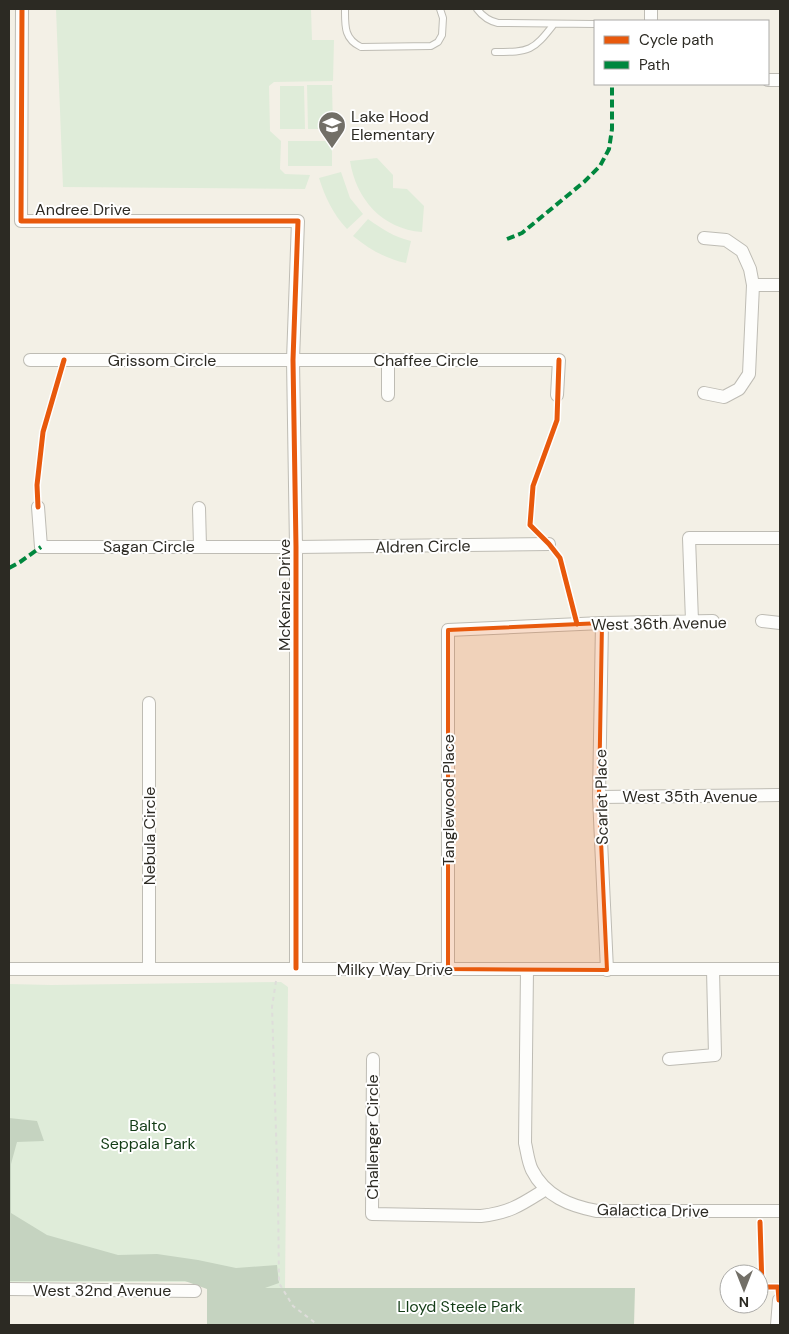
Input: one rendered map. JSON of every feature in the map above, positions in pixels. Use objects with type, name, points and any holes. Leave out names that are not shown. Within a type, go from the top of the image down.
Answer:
[{"type":"street","name":"Andree Drive","points":[[22,9],[21,221],[298,221]]},
{"type":"street","name":"McKenzie Drive","points":[[296,968],[296,547],[293,360],[298,221]]},
{"type":"street","points":[[704,238],[726,240],[742,251],[750,269],[753,285],[749,374],[739,389],[724,397],[704,393]]},
{"type":"street","points":[[753,285],[780,285]]},
{"type":"street","name":"Grissom Circle","points":[[30,360],[293,360]]},
{"type":"street","name":"Chaffee Circle","points":[[293,360],[559,360],[557,396]]},
{"type":"street","points":[[388,360],[388,395]]},
{"type":"street","name":"Sagan Circle","points":[[38,508],[41,547],[296,547]]},
{"type":"street","points":[[199,508],[200,546]]},
{"type":"street","points":[[692,621],[689,538],[780,538]]},
{"type":"street","name":"Aldren Circle","points":[[296,547],[549,544]]},
{"type":"street","name":"West 36th Avenue","points":[[448,630],[602,623],[713,621]]},
{"type":"street","points":[[762,621],[780,623]]},
{"type":"street","name":"Scarlet Place","points":[[602,623],[599,797],[607,970]]},
{"type":"street","name":"Tanglewood Place","points":[[448,630],[448,969]]},
{"type":"street","name":"Nebula Circle","points":[[149,703],[149,969]]},
{"type":"street","name":"West 35th Avenue","points":[[599,797],[780,795]]},
{"type":"street","name":"Milky Way Drive","points":[[9,968],[780,969]]},
{"type":"street","name":"Galactica Drive","points":[[527,970],[525,1143],[532,1169],[546,1189],[576,1207],[597,1210],[780,1211]]},
{"type":"street","points":[[668,1059],[715,1055],[713,970]]},
{"type":"street","name":"Challenger Circle","points":[[372,1059],[372,1214],[481,1216],[498,1214],[514,1209],[546,1189]]},
{"type":"street","name":"West 32nd Avenue","points":[[9,1289],[195,1291]]},
{"type":"street","points":[[777,1325],[780,1300]]},
{"type":"lane","points":[[345,9],[346,30],[349,39],[361,47],[426,47],[438,42],[442,35],[443,18],[440,9]]},
{"type":"lane","points":[[477,9],[481,15],[498,24],[594,24]]},
{"type":"lane","points":[[496,52],[528,50],[542,39],[554,24]]},
{"type":"path","points":[[276,979],[272,1007],[279,1283],[293,1306],[318,1325]]},
{"type":"highlighted area","points":[[602,623],[599,797],[607,970],[448,969],[448,630]]},
{"type":"green space","points":[[56,9],[311,9],[312,40],[334,40],[333,81],[274,82],[269,86],[270,131],[281,141],[280,169],[285,174],[310,175],[305,189],[63,187]]},
{"type":"green space","points":[[307,85],[332,85],[333,129],[308,129]]},
{"type":"green space","points":[[280,86],[304,86],[305,129],[280,129]]},
{"type":"green space","points":[[288,141],[332,141],[332,166],[288,166]]},
{"type":"green space","points":[[377,158],[393,175],[393,188],[407,189],[424,206],[422,232],[408,230],[383,218],[373,210],[358,188],[350,161]]},
{"type":"green space","points":[[341,172],[350,198],[363,214],[347,229],[330,205],[319,178]]},
{"type":"green space","points":[[368,219],[388,232],[411,241],[406,263],[378,253],[353,236]]},
{"type":"green space","name":"Balto Seppala Park","points":[[281,982],[288,987],[285,1288],[634,1325],[207,1289],[198,1282],[9,1282],[9,984]]},
{"type":"green space","name":"Lloyd Steele Park","points":[[9,1118],[37,1121],[44,1141],[17,1142],[11,1164],[11,1213],[47,1235],[118,1255],[157,1254],[236,1268],[277,1265],[279,1283],[265,1288],[635,1288],[634,1325],[207,1325],[207,1289],[185,1281],[9,1281]]},
{"type":"marked path","points":[[507,239],[522,233],[584,182],[600,166],[609,149],[612,129],[612,85]]},
{"type":"marked path","points":[[9,568],[41,547]]},
{"type":"cycle path","points":[[22,9],[21,221],[298,221],[293,360],[296,547],[296,968]]},
{"type":"cycle path","points":[[38,507],[37,485],[43,432],[64,360]]},
{"type":"cycle path","points":[[559,360],[557,420],[533,486],[530,525],[560,558],[577,624]]},
{"type":"cycle path","points":[[760,1222],[762,1287],[778,1287],[779,1300]]},
{"type":"place","name":"Lake Hood Elementary","points":[[332,149]]}]
